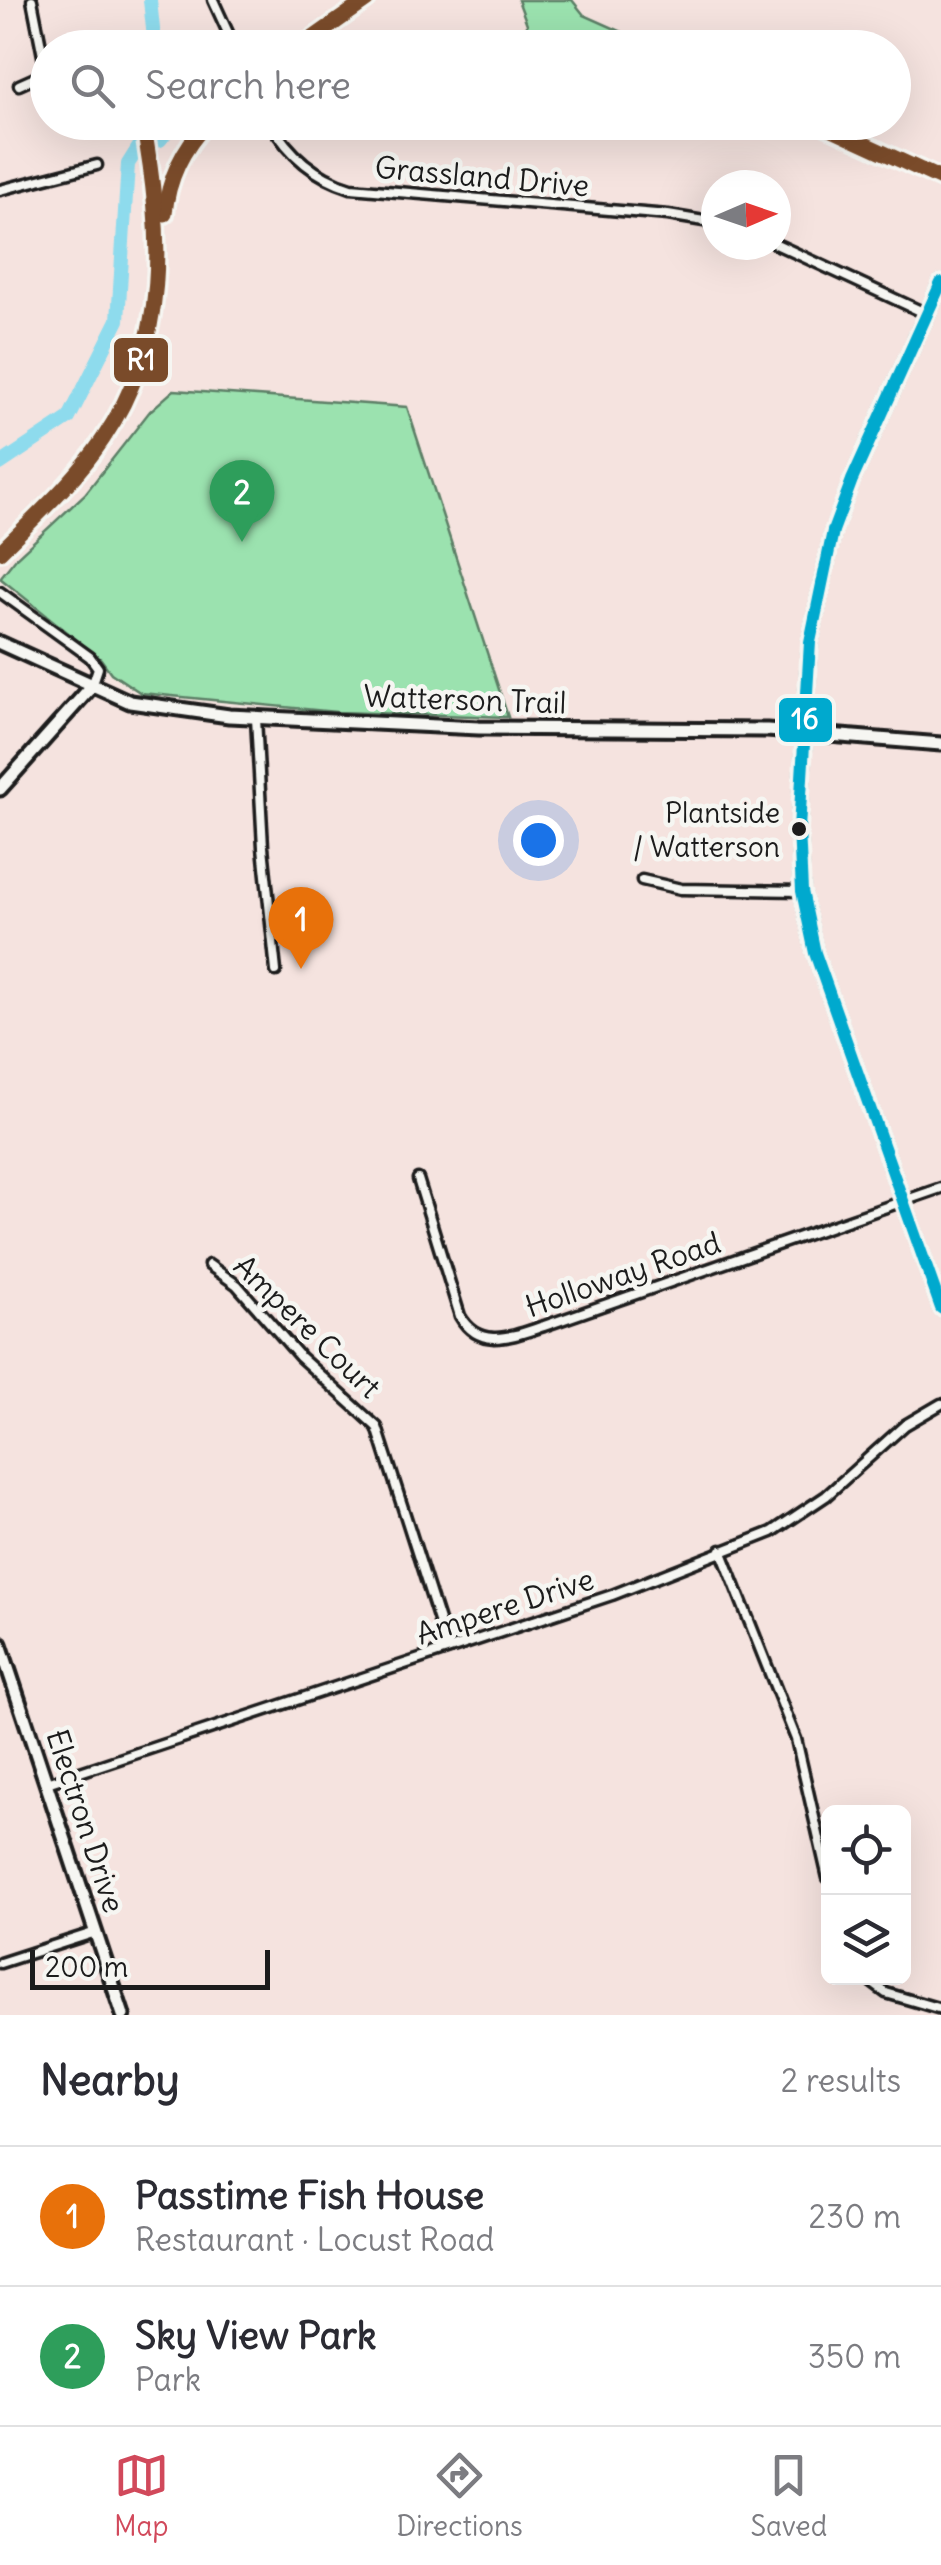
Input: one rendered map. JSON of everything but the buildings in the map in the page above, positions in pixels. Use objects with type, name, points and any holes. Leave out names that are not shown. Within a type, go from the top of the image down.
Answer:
[{"type":"street","points":[[32,0],[37,30]]},
{"type":"street","points":[[213,0],[227,30]]},
{"type":"street","points":[[19,85],[30,80]]},
{"type":"street","name":"Grassland Drive","points":[[280,140],[306,167],[351,188],[701,220]]},
{"type":"street","points":[[0,190],[97,166]]},
{"type":"street","points":[[791,251],[927,314]]},
{"type":"street","points":[[941,283],[834,527],[812,626],[799,829],[802,891],[822,974],[941,1308]]},
{"type":"street","points":[[0,592],[90,657],[98,668],[92,686],[0,789]]},
{"type":"street","name":"Watterson Trail","points":[[0,643],[144,706],[256,718],[478,728],[805,732],[941,744]]},
{"type":"street","points":[[256,718],[263,847],[276,971]]},
{"type":"street","points":[[642,880],[681,888],[802,891]]},
{"type":"street","name":"Holloway Road","points":[[418,1179],[460,1316],[479,1335],[496,1339],[544,1326],[941,1188]]},
{"type":"street","name":"Ampere Court","points":[[209,1265],[236,1286],[300,1357],[378,1427],[448,1649]]},
{"type":"street","name":"Ampere Drive","points":[[46,1783],[612,1595],[772,1532],[803,1514],[905,1425],[941,1404]]},
{"type":"street","points":[[722,1550],[796,1739],[821,1848]]},
{"type":"street","name":"Electron Drive","points":[[0,1644],[124,2015]]},
{"type":"street","points":[[0,1963],[96,1932]]},
{"type":"street","points":[[875,1985],[886,1993],[941,2008]]},
{"type":"green space","points":[[518,0],[572,0],[584,15],[618,30],[527,30]]},
{"type":"green space","points":[[174,390],[407,407],[508,717],[336,712],[141,693],[111,673],[101,659],[0,578],[85,494],[150,411]]},
{"type":"waterway","points":[[150,0],[153,30]]},
{"type":"waterway","points":[[0,464],[69,418],[118,320],[128,164],[140,145],[160,140]]},
{"type":"transit line","name":"R1","points":[[324,30],[367,0]]},
{"type":"transit line","name":"R1","points":[[0,552],[92,454],[125,401],[140,363],[156,285],[155,205],[146,140]]},
{"type":"transit line","name":"R1","points":[[165,214],[169,188],[193,140]]},
{"type":"transit line","name":"R1","points":[[856,140],[941,179]]},
{"type":"transit line","name":"16","points":[[941,283],[833,531],[810,642],[799,829],[802,891],[815,953],[941,1308]]},
{"type":"place","name":"Sky View Park","points":[[242,542]]},
{"type":"place","name":"Plantside / Watterson","points":[[799,829]]},
{"type":"place","name":"Passtime Fish House","points":[[301,969]]}]
